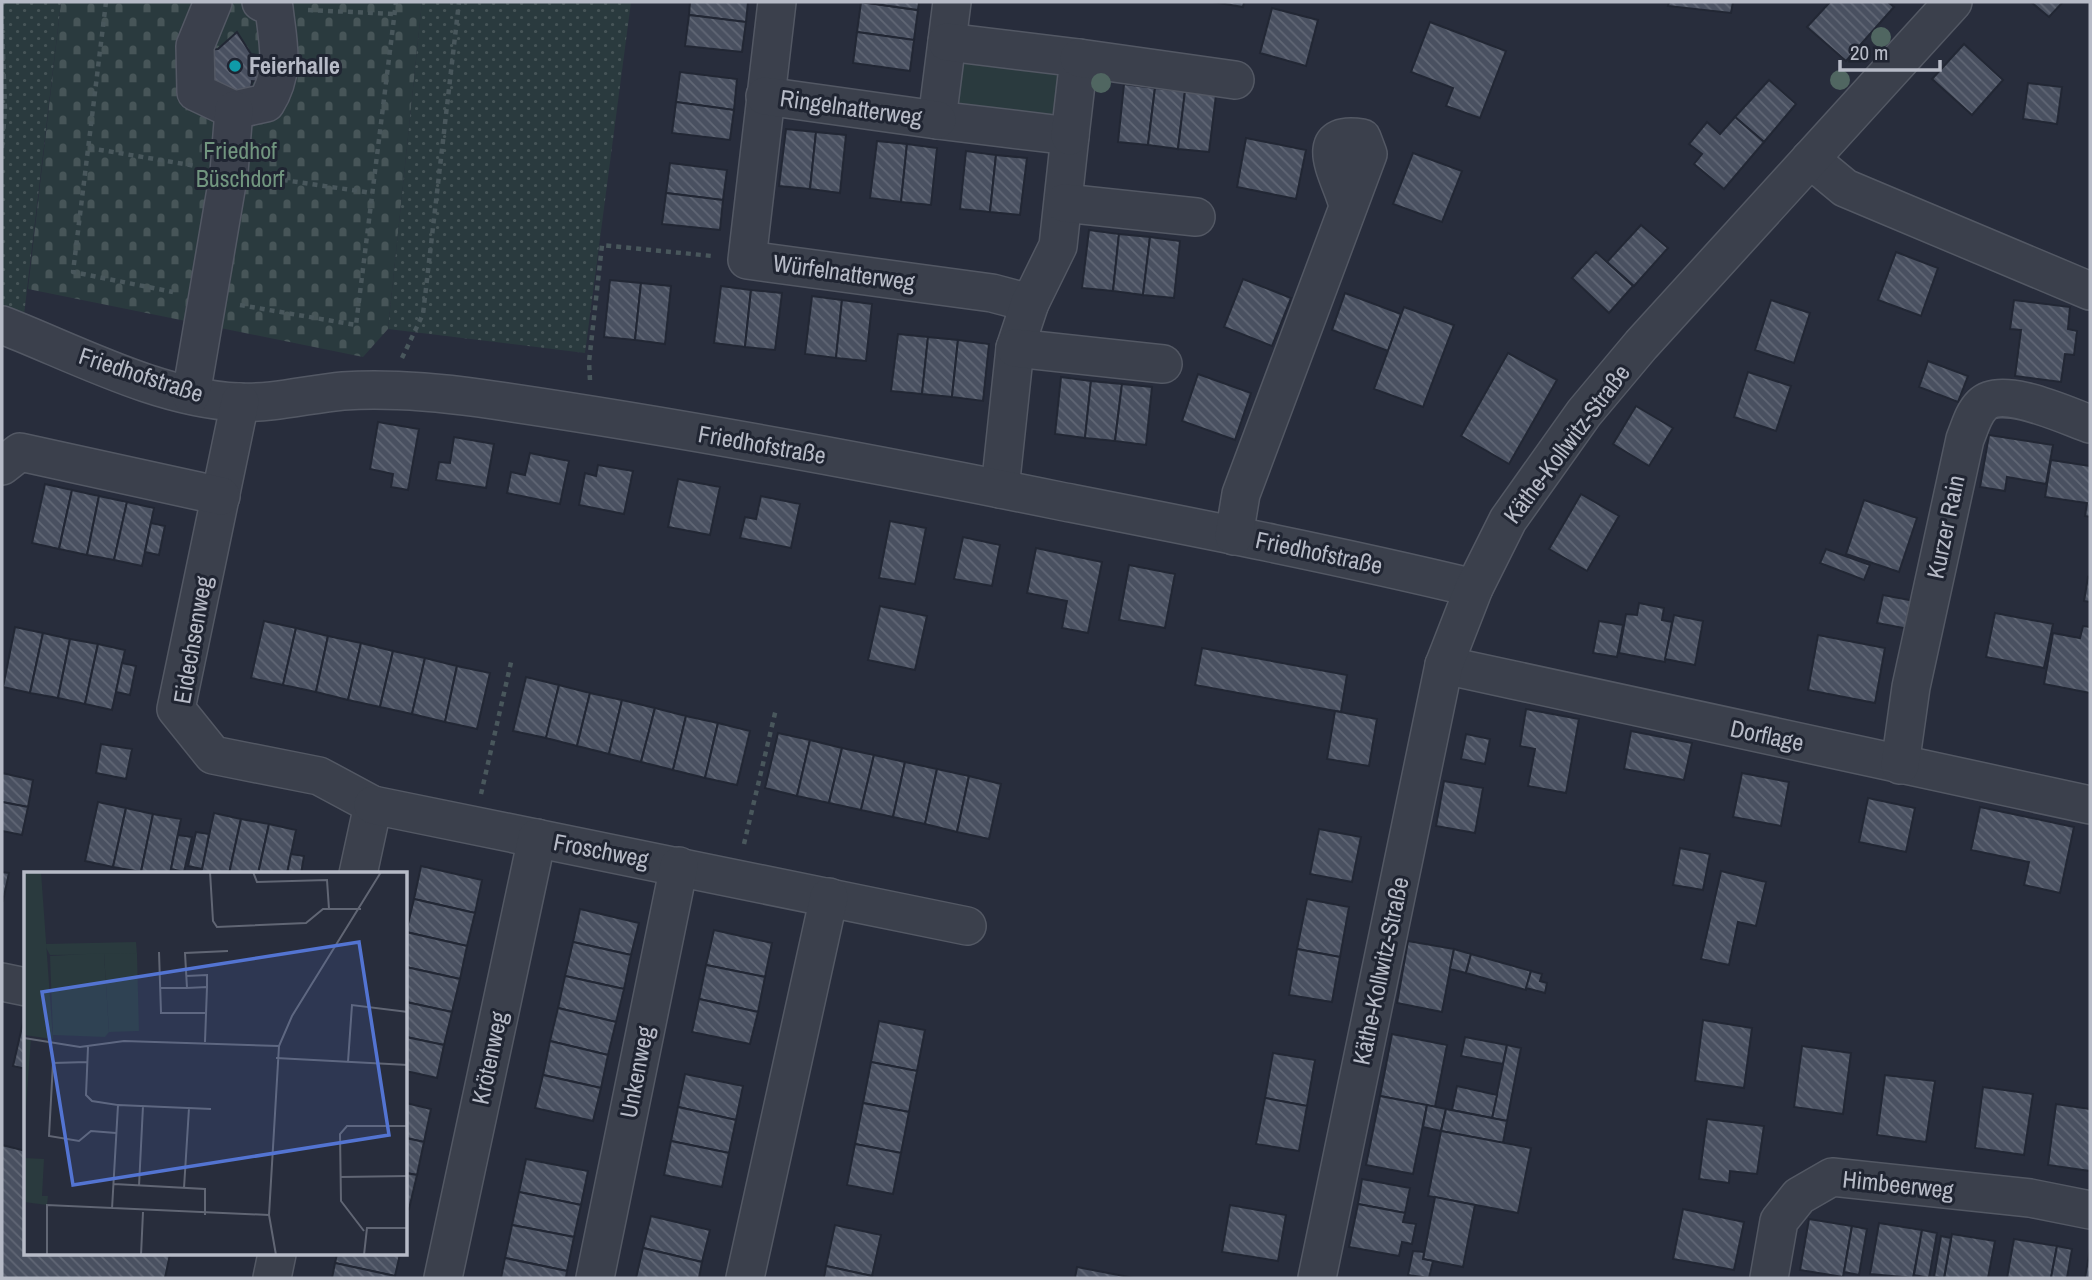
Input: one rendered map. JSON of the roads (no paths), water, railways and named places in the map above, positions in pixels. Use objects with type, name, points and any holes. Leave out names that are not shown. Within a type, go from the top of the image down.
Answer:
[{"type":"street","points":[[213,2],[195,46],[196,92],[234,110],[266,103],[278,84],[280,54],[267,5]]},
{"type":"street","name":"Würfelnatterweg","points":[[777,2],[747,260],[992,293],[1030,303]]},
{"type":"street","name":"Ringelnatterweg","points":[[937,120],[951,2]]},
{"type":"street","name":"Käthe-Kollwitz-Straße","points":[[1317,1278],[1444,665],[1474,588],[1508,520],[1584,413],[1641,345],[1953,2]]},
{"type":"street","points":[[947,42],[1235,80]]},
{"type":"street","points":[[1000,489],[1015,348],[1030,303],[1058,246],[1079,58]]},
{"type":"street","name":"Ringelnatterweg","points":[[765,96],[1070,136]]},
{"type":"street","points":[[191,395],[229,172],[234,110]]},
{"type":"street","points":[[1810,159],[1845,188],[2090,291]]},
{"type":"street","points":[[1064,202],[1196,217]]},
{"type":"street","points":[[1234,536],[1241,494],[1348,206]]},
{"type":"street","name":"Friedhofstraße","points":[[2,326],[122,373],[191,395],[240,402],[346,391],[476,398],[739,439],[1234,536],[1474,588]]},
{"type":"street","points":[[1015,348],[1163,364]]},
{"type":"street","name":"Kurzer Rain","points":[[1900,765],[1910,687],[1965,439],[1974,415],[1984,402],[2001,398],[2020,400],[2090,424]]},
{"type":"street","name":"Eidechsenweg","points":[[240,402],[176,709],[214,755],[319,776],[373,805]]},
{"type":"street","points":[[2,466],[20,452],[221,496]]},
{"type":"street","name":"Dorflage","points":[[1444,665],[2090,805]]},
{"type":"street","points":[[358,872],[373,805]]},
{"type":"street","name":"Froschweg","points":[[373,805],[967,926]]},
{"type":"street","name":"Krötenweg","points":[[443,1278],[537,838]]},
{"type":"street","name":"Unkenweg","points":[[595,1278],[679,866]]},
{"type":"street","points":[[746,1278],[829,897]]},
{"type":"street","points":[[2,982],[24,987]]},
{"type":"street","name":"Himbeerweg","points":[[1769,1278],[1779,1221],[1799,1196],[1832,1177],[2030,1198],[2090,1210]]},
{"type":"street","points":[[272,1278],[278,1256]]},
{"type":"place","name":"Feierhalle","points":[[235,66]]},
{"type":"park label","name":"Friedhof Büschdorf","points":[[240,165]]}]
